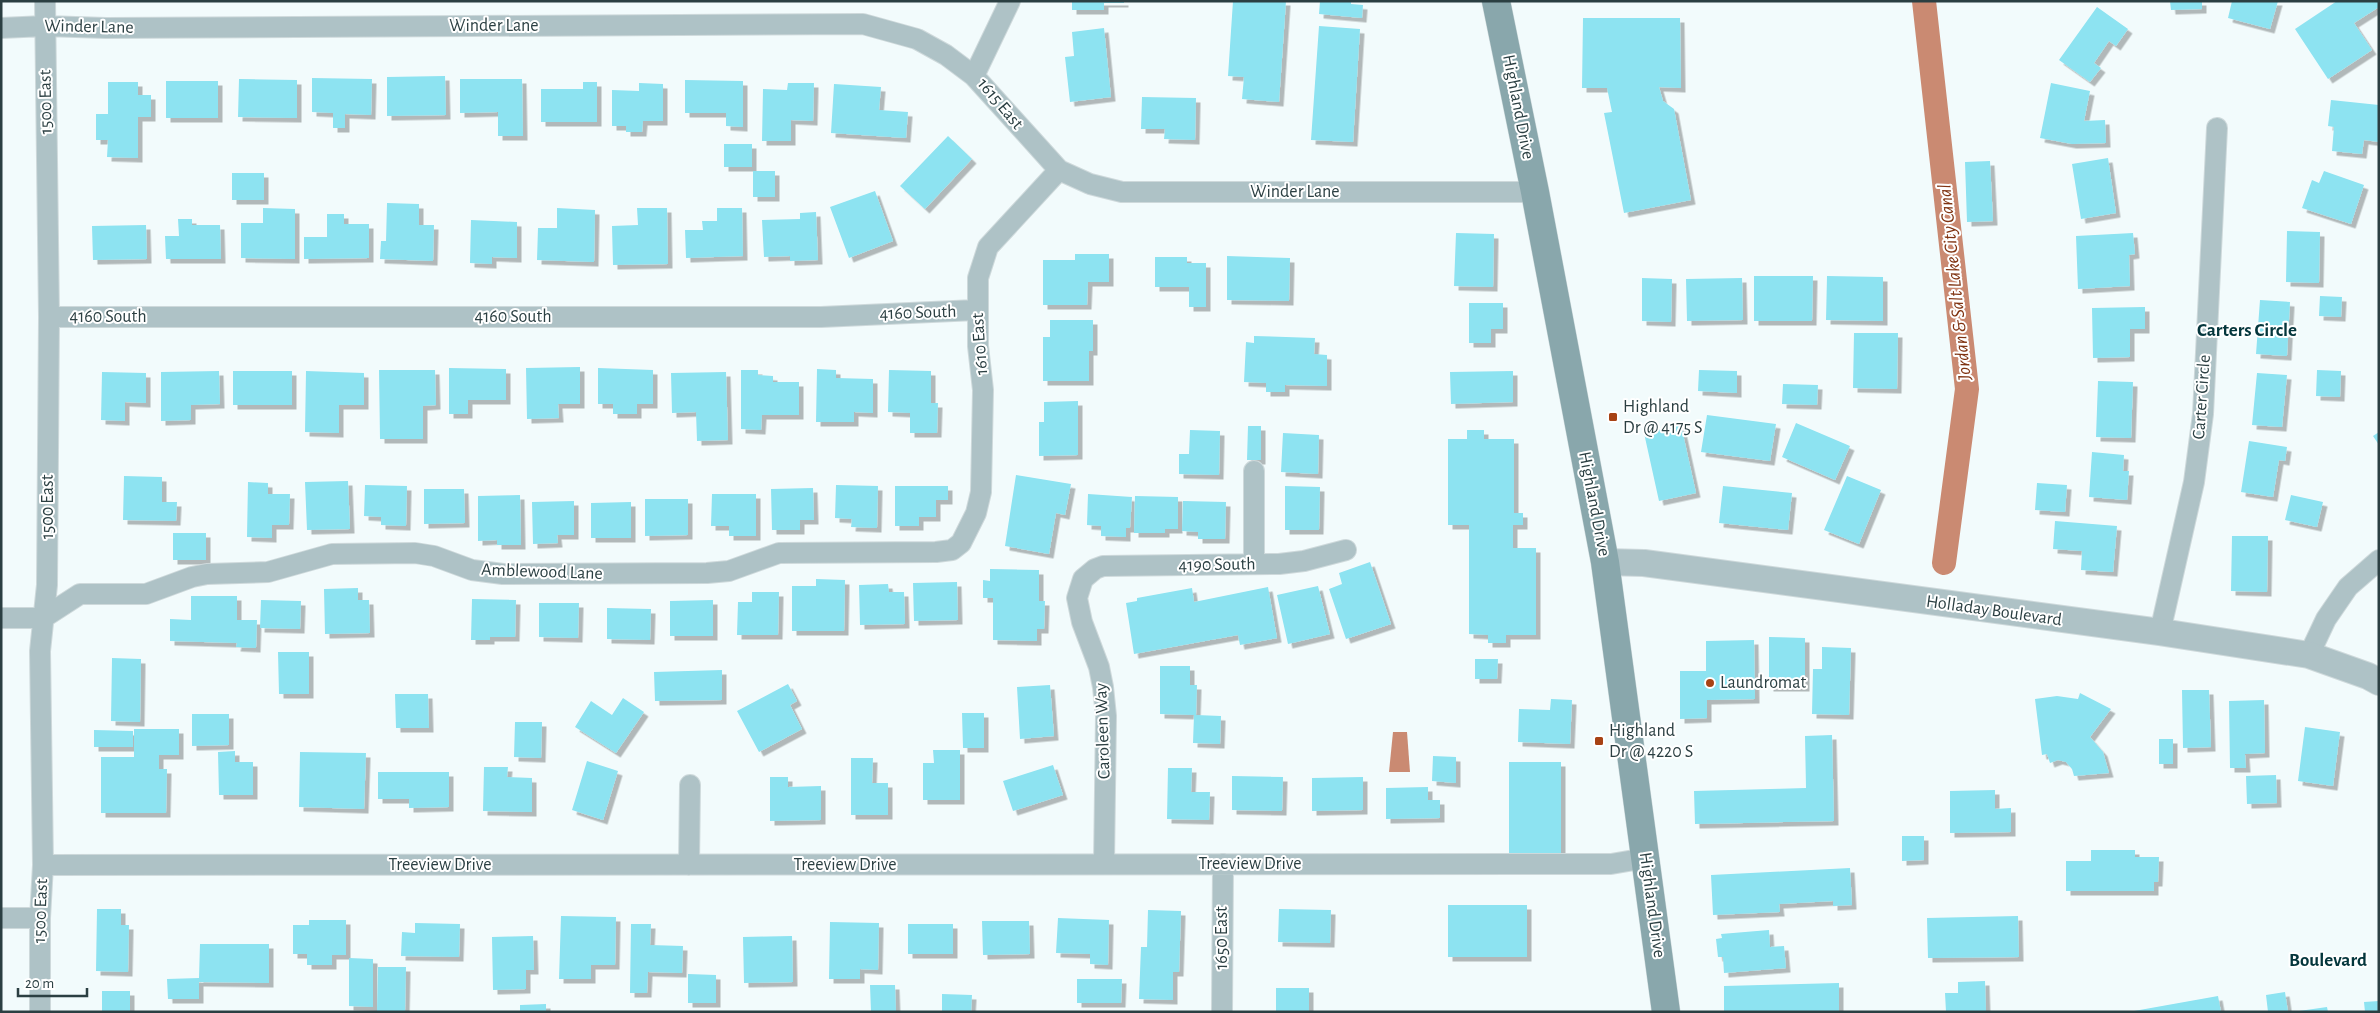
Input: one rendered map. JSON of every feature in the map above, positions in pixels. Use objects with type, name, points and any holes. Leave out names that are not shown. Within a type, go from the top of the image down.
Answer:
[{"type":"main road","name":"Highland Drive","points":[[1496,1],[1535,192],[1605,562],[1666,1012]]},
{"type":"street","name":"1500 East","points":[[40,1012],[42,865],[40,651],[47,585],[49,317],[45,1]]},
{"type":"street","name":"1615 East","points":[[1010,1],[974,76],[1059,170]]},
{"type":"street","name":"Winder Lane","points":[[1,28],[45,26],[106,28],[863,24],[916,39],[946,55],[974,76]]},
{"type":"street","name":"Carter Circle","points":[[2160,632],[2194,482],[2203,414],[2217,128]]},
{"type":"street","name":"Winder Lane","points":[[1059,170],[1090,184],[1122,192],[1535,192]]},
{"type":"street","name":"1610 East","points":[[961,543],[976,513],[981,492],[983,390],[976,310],[978,278],[988,247],[1059,170]]},
{"type":"street","name":"4160 South","points":[[49,317],[821,317],[976,310]]},
{"type":"street","points":[[1254,471],[1254,564]]},
{"type":"street","name":"Amblewood Lane","points":[[43,618],[80,594],[146,594],[192,577],[207,574],[268,572],[332,554],[415,553],[434,556],[472,570],[503,574],[708,573],[729,571],[779,553],[936,552],[952,550],[961,543]]},
{"type":"street","name":"4190 South","points":[[1088,574],[1102,566],[1113,565],[1254,564],[1304,561],[1346,550]]},
{"type":"street","points":[[2308,655],[2326,619],[2348,587],[2379,560]]},
{"type":"street","name":"Holladay Boulevard","points":[[1605,562],[1644,563],[2160,632],[2308,655],[2368,676],[2379,682]]},
{"type":"street","name":"Caroleen Way","points":[[1088,574],[1079,586],[1078,598],[1082,622],[1099,667],[1106,716],[1104,864]]},
{"type":"street","points":[[1,618],[43,618]]},
{"type":"street","points":[[689,865],[690,785]]},
{"type":"street","name":"Treeview Drive","points":[[42,865],[1611,864],[1646,858]]},
{"type":"street","name":"1650 East","points":[[1222,1012],[1223,864]]},
{"type":"street","points":[[1,918],[40,918]]},
{"type":"shaded area","points":[[1393,732],[1407,732],[1410,772],[1389,772]]},
{"type":"building","points":[[1072,1],[1124,1],[1124,3],[1104,3],[1104,10],[1072,10]]},
{"type":"building","points":[[1233,1],[1286,1],[1279,102],[1242,99],[1244,77],[1228,76]]},
{"type":"building","points":[[1320,1],[1351,1],[1351,4],[1363,5],[1362,18],[1319,14]]},
{"type":"building","points":[[2170,1],[2202,1],[2202,9],[2171,10]]},
{"type":"building","points":[[2232,1],[2278,1],[2270,29],[2228,18]]},
{"type":"building","points":[[2337,1],[2379,1],[2379,7],[2354,23],[2372,50],[2328,79],[2295,29]]},
{"type":"building","points":[[2097,7],[2128,29],[2116,46],[2109,41],[2094,63],[2101,68],[2090,82],[2059,60]]},
{"type":"building","points":[[1583,18],[1680,18],[1681,88],[1659,87],[1663,101],[1674,109],[1691,200],[1624,213],[1604,113],[1612,112],[1607,88],[1582,88]]},
{"type":"building","points":[[1319,26],[1360,29],[1353,142],[1311,140]]},
{"type":"building","points":[[1104,28],[1111,97],[1070,102],[1065,57],[1074,56],[1072,32]]},
{"type":"building","points":[[445,76],[446,115],[387,116],[387,77]]},
{"type":"building","points":[[312,78],[372,79],[371,115],[345,114],[345,128],[333,128],[333,113],[312,112]]},
{"type":"building","points":[[239,79],[297,80],[297,118],[238,117]]},
{"type":"building","points":[[460,79],[522,79],[523,136],[498,136],[498,112],[460,113]]},
{"type":"building","points":[[685,80],[743,81],[743,127],[726,126],[726,113],[685,113]]},
{"type":"building","points":[[166,81],[218,81],[218,118],[166,118]]},
{"type":"building","points":[[108,82],[138,82],[138,95],[151,95],[151,117],[138,117],[138,158],[107,157],[108,140],[96,140],[96,114],[108,114]]},
{"type":"building","points":[[583,82],[597,82],[597,122],[541,122],[541,89],[583,89]]},
{"type":"building","points":[[639,83],[663,84],[663,121],[643,121],[642,132],[626,132],[626,126],[612,126],[612,90],[639,91]]},
{"type":"building","points":[[788,83],[814,83],[813,121],[791,120],[791,141],[762,141],[763,89],[787,90]]},
{"type":"building","points":[[2051,83],[2090,91],[2084,121],[2105,120],[2106,143],[2072,144],[2040,138]]},
{"type":"building","points":[[834,84],[881,87],[879,110],[908,112],[906,138],[831,133]]},
{"type":"building","points":[[1142,97],[1196,98],[1195,140],[1164,139],[1165,129],[1141,129]]},
{"type":"building","points":[[2331,100],[2379,105],[2379,142],[2364,140],[2362,154],[2332,151],[2334,127],[2328,126]]},
{"type":"building","points":[[948,136],[972,159],[925,209],[900,186]]},
{"type":"building","points":[[724,144],[752,144],[752,167],[724,167]]},
{"type":"building","points":[[2108,158],[2116,213],[2081,219],[2072,164]]},
{"type":"building","points":[[1990,161],[1993,221],[1967,222],[1965,162]]},
{"type":"building","points":[[753,171],[775,171],[775,197],[753,197]]},
{"type":"building","points":[[2324,171],[2364,185],[2351,224],[2302,208],[2312,180],[2319,183]]},
{"type":"building","points":[[232,173],[264,173],[264,200],[232,200]]},
{"type":"building","points":[[875,191],[893,241],[849,258],[830,207]]},
{"type":"building","points":[[387,203],[419,204],[419,225],[434,225],[433,261],[380,259],[381,241],[386,241]]},
{"type":"building","points":[[263,208],[295,209],[295,259],[241,258],[241,223],[263,223]]},
{"type":"building","points":[[557,208],[595,210],[594,262],[537,260],[538,228],[557,228]]},
{"type":"building","points":[[637,208],[667,208],[668,264],[613,265],[612,226],[638,225]]},
{"type":"building","points":[[717,208],[742,208],[743,256],[686,258],[685,230],[703,230],[702,221],[717,221]]},
{"type":"building","points":[[816,212],[818,260],[790,261],[790,256],[764,257],[762,220],[800,219],[800,213]]},
{"type":"building","points":[[327,214],[344,214],[344,224],[369,224],[369,258],[304,259],[304,237],[327,237]]},
{"type":"building","points":[[178,219],[192,219],[192,225],[220,225],[221,259],[166,259],[165,236],[179,236]]},
{"type":"building","points":[[471,220],[517,222],[517,258],[492,257],[492,264],[470,263]]},
{"type":"building","points":[[146,225],[147,259],[93,260],[92,226]]},
{"type":"building","points":[[2287,231],[2320,232],[2319,283],[2286,282]]},
{"type":"building","points":[[1456,233],[1494,234],[1493,287],[1454,286]]},
{"type":"building","points":[[2133,233],[2135,254],[2129,255],[2130,286],[2078,289],[2076,236]]},
{"type":"building","points":[[1075,254],[1109,254],[1109,282],[1088,282],[1087,305],[1043,305],[1043,260],[1075,260]]},
{"type":"building","points":[[1227,256],[1290,258],[1289,301],[1227,300]]},
{"type":"building","points":[[1155,257],[1187,257],[1187,263],[1206,263],[1206,307],[1189,307],[1189,287],[1155,287]]},
{"type":"building","points":[[1754,276],[1813,276],[1812,321],[1754,321]]},
{"type":"building","points":[[1827,276],[1883,277],[1883,321],[1826,320]]},
{"type":"building","points":[[1642,278],[1672,279],[1671,322],[1642,321]]},
{"type":"building","points":[[1742,278],[1743,320],[1687,321],[1686,279]]},
{"type":"building","points":[[2320,296],[2342,297],[2341,317],[2319,316]]},
{"type":"building","points":[[2260,300],[2290,302],[2287,356],[2256,354]]},
{"type":"building","points":[[1469,303],[1503,303],[1503,329],[1491,329],[1491,343],[1469,343]]},
{"type":"building","points":[[2145,307],[2145,329],[2130,329],[2130,357],[2093,358],[2092,308]]},
{"type":"building","points":[[1050,320],[1093,320],[1093,351],[1089,351],[1089,381],[1043,381],[1043,337],[1050,337]]},
{"type":"building","points":[[1854,333],[1898,333],[1897,389],[1853,388]]},
{"type":"building","points":[[1254,336],[1315,338],[1314,354],[1327,355],[1327,386],[1285,385],[1285,392],[1266,392],[1266,383],[1244,382],[1246,342],[1254,343]]},
{"type":"building","points":[[580,367],[580,404],[558,404],[559,418],[527,419],[526,368]]},
{"type":"building","points":[[449,368],[506,369],[506,400],[468,400],[468,414],[449,414]]},
{"type":"building","points":[[598,368],[653,370],[653,404],[637,404],[637,414],[613,414],[613,404],[598,404]]},
{"type":"building","points":[[817,369],[836,370],[836,378],[873,379],[873,413],[854,412],[854,422],[816,422]]},
{"type":"building","points":[[379,370],[435,370],[436,405],[423,406],[423,439],[380,439]]},
{"type":"building","points":[[741,370],[758,370],[758,375],[773,376],[773,382],[799,382],[799,415],[762,415],[761,430],[741,429]]},
{"type":"building","points":[[889,370],[931,371],[931,403],[938,403],[937,433],[910,433],[910,413],[888,412]]},
{"type":"building","points":[[1699,370],[1737,371],[1737,393],[1698,391]]},
{"type":"building","points":[[2317,370],[2341,371],[2340,397],[2316,396]]},
{"type":"building","points":[[219,371],[220,404],[191,405],[191,420],[161,421],[161,372]]},
{"type":"building","points":[[233,371],[292,371],[292,405],[233,405]]},
{"type":"building","points":[[306,371],[364,373],[364,405],[339,405],[339,433],[305,432]]},
{"type":"building","points":[[1513,371],[1513,402],[1451,404],[1450,372]]},
{"type":"building","points":[[102,372],[146,373],[146,403],[125,402],[125,421],[101,420]]},
{"type":"building","points":[[726,372],[728,440],[697,441],[696,412],[672,413],[671,373]]},
{"type":"building","points":[[2257,373],[2287,375],[2282,427],[2252,425]]},
{"type":"building","points":[[2098,381],[2133,382],[2131,438],[2096,437]]},
{"type":"building","points":[[1783,384],[1818,385],[1817,405],[1782,404]]},
{"type":"building","points":[[1078,401],[1078,455],[1039,456],[1039,422],[1044,422],[1044,402]]},
{"type":"building","points":[[1707,415],[1776,424],[1770,461],[1701,452]]},
{"type":"building","points":[[1796,423],[1850,446],[1835,480],[1782,457]]},
{"type":"building","points":[[1681,425],[1696,493],[1659,501],[1644,433]]},
{"type":"building","points":[[1248,426],[1261,426],[1261,460],[1247,460]]},
{"type":"building","points":[[1190,430],[1220,431],[1219,475],[1179,474],[1179,454],[1189,454]]},
{"type":"building","points":[[1467,430],[1484,430],[1484,439],[1514,439],[1514,513],[1523,513],[1523,525],[1513,525],[1513,548],[1536,548],[1536,635],[1506,635],[1506,643],[1488,643],[1488,635],[1469,634],[1469,525],[1448,525],[1448,439],[1467,439]]},
{"type":"building","points":[[2379,432],[2379,445],[2373,436]]},
{"type":"building","points":[[1283,433],[1319,435],[1318,474],[1281,472]]},
{"type":"building","points":[[2249,441],[2287,447],[2285,461],[2279,460],[2273,497],[2241,492]]},
{"type":"building","points":[[2092,452],[2124,455],[2123,471],[2129,471],[2127,500],[2089,497]]},
{"type":"building","points":[[1016,475],[1071,484],[1065,515],[1056,513],[1049,554],[1005,546]]},
{"type":"building","points":[[124,476],[162,477],[162,502],[177,502],[176,521],[123,520]]},
{"type":"building","points":[[1847,476],[1881,490],[1859,544],[1824,530]]},
{"type":"building","points":[[348,481],[350,529],[307,530],[305,482]]},
{"type":"building","points":[[248,482],[268,483],[268,494],[290,494],[289,525],[272,525],[272,538],[247,537]]},
{"type":"building","points":[[2037,483],[2067,485],[2065,512],[2035,510]]},
{"type":"building","points":[[365,485],[407,486],[406,526],[381,525],[381,517],[364,516]]},
{"type":"building","points":[[836,485],[878,486],[877,528],[851,527],[852,519],[835,518]]},
{"type":"building","points":[[895,486],[948,486],[948,500],[936,500],[936,517],[919,517],[919,526],[895,526]]},
{"type":"building","points":[[1285,486],[1320,487],[1319,530],[1285,530]]},
{"type":"building","points":[[1723,486],[1792,493],[1788,530],[1719,523]]},
{"type":"building","points":[[813,488],[814,520],[800,520],[800,530],[772,530],[771,489]]},
{"type":"building","points":[[424,489],[464,489],[465,523],[424,524]]},
{"type":"building","points":[[712,494],[756,494],[756,536],[729,536],[729,526],[711,526]]},
{"type":"building","points":[[1088,494],[1132,497],[1130,528],[1126,528],[1126,537],[1101,536],[1101,526],[1087,525]]},
{"type":"building","points":[[520,495],[521,545],[497,545],[497,540],[478,541],[478,496]]},
{"type":"building","points":[[2291,495],[2323,502],[2317,527],[2285,520]]},
{"type":"building","points":[[1135,496],[1178,497],[1178,529],[1165,529],[1165,533],[1134,533]]},
{"type":"building","points":[[645,499],[688,499],[688,535],[645,536]]},
{"type":"building","points":[[574,501],[574,535],[557,535],[558,543],[533,544],[532,502]]},
{"type":"building","points":[[1183,501],[1226,502],[1225,539],[1198,539],[1198,532],[1182,531]]},
{"type":"building","points":[[631,502],[631,538],[591,538],[591,503]]},
{"type":"building","points":[[2055,521],[2117,526],[2113,572],[2081,570],[2082,551],[2053,549]]},
{"type":"building","points":[[173,533],[206,533],[206,560],[173,560]]},
{"type":"building","points":[[2232,536],[2268,536],[2267,592],[2231,591]]},
{"type":"building","points":[[1370,562],[1391,624],[1346,639],[1329,589],[1342,584],[1339,573]]},
{"type":"building","points":[[990,569],[1039,570],[1039,601],[1045,601],[1044,629],[1037,629],[1037,641],[993,640],[993,598],[983,598],[983,580],[990,581]]},
{"type":"building","points":[[816,579],[845,580],[844,631],[792,631],[792,586],[816,586]]},
{"type":"building","points":[[957,582],[958,620],[914,621],[913,583]]},
{"type":"building","points":[[888,584],[889,592],[904,592],[905,624],[860,625],[859,585]]},
{"type":"building","points":[[1318,586],[1330,634],[1288,644],[1277,595]]},
{"type":"building","points":[[1268,587],[1277,638],[1240,645],[1238,635],[1134,654],[1126,603],[1137,601],[1137,598],[1192,588],[1194,602]]},
{"type":"building","points":[[358,588],[358,600],[369,600],[370,633],[325,634],[324,589]]},
{"type":"building","points":[[752,592],[779,592],[778,635],[737,635],[738,602],[752,602]]},
{"type":"building","points":[[191,596],[237,596],[237,620],[257,620],[256,648],[236,647],[237,643],[170,641],[170,619],[191,620]]},
{"type":"building","points":[[472,599],[516,600],[515,637],[490,637],[490,640],[471,640]]},
{"type":"building","points":[[261,600],[301,601],[300,629],[260,628]]},
{"type":"building","points":[[713,600],[713,636],[670,636],[670,601]]},
{"type":"building","points":[[539,603],[579,603],[578,638],[539,637]]},
{"type":"building","points":[[607,608],[651,609],[650,640],[607,639]]},
{"type":"building","points":[[1769,637],[1805,638],[1805,687],[1769,687]]},
{"type":"building","points":[[1754,640],[1755,699],[1707,700],[1707,718],[1680,719],[1680,671],[1706,671],[1706,641]]},
{"type":"building","points":[[1822,647],[1851,648],[1849,715],[1812,714],[1813,669],[1822,669]]},
{"type":"building","points":[[278,652],[309,652],[309,694],[279,694]]},
{"type":"building","points":[[112,658],[141,659],[140,722],[111,721]]},
{"type":"building","points":[[1475,659],[1498,659],[1497,679],[1475,679]]},
{"type":"building","points":[[1160,666],[1190,666],[1190,685],[1197,685],[1196,715],[1221,716],[1220,744],[1193,743],[1194,715],[1160,714]]},
{"type":"building","points":[[722,670],[722,700],[655,701],[654,672]]},
{"type":"building","points":[[788,684],[797,701],[790,705],[802,729],[759,752],[737,711]]},
{"type":"building","points":[[1050,685],[1054,736],[1020,739],[1017,687]]},
{"type":"building","points":[[2182,690],[2209,690],[2211,747],[2183,748]]},
{"type":"building","points":[[2080,693],[2111,709],[2090,737],[2103,752],[2109,773],[2074,776],[2072,769],[2066,762],[2058,760],[2050,763],[2047,754],[2042,755],[2035,699],[2057,696],[2078,699]]},
{"type":"building","points":[[395,694],[428,694],[429,728],[396,728]]},
{"type":"building","points":[[623,698],[644,712],[616,753],[575,727],[591,701],[612,715]]},
{"type":"building","points":[[1551,699],[1572,700],[1570,744],[1518,742],[1519,709],[1550,710]]},
{"type":"building","points":[[2264,700],[2265,753],[2245,754],[2246,768],[2230,768],[2229,701]]},
{"type":"building","points":[[962,713],[984,713],[984,748],[963,748]]},
{"type":"building","points":[[192,714],[229,714],[229,745],[192,746]]},
{"type":"building","points":[[515,722],[542,722],[541,758],[514,757]]},
{"type":"building","points":[[2305,727],[2340,732],[2333,786],[2298,781]]},
{"type":"building","points":[[134,729],[179,729],[179,755],[159,755],[159,769],[167,769],[166,813],[101,813],[101,757],[134,757]]},
{"type":"building","points":[[94,730],[133,731],[133,747],[94,747]]},
{"type":"building","points":[[1832,735],[1834,821],[1695,824],[1694,791],[1806,788],[1805,736]]},
{"type":"building","points":[[2159,739],[2173,739],[2173,764],[2159,764]]},
{"type":"building","points":[[933,750],[960,750],[960,800],[923,800],[923,763],[934,763]]},
{"type":"building","points":[[235,751],[235,762],[253,762],[253,795],[219,795],[218,752]]},
{"type":"building","points":[[300,752],[366,753],[364,809],[299,807]]},
{"type":"building","points":[[1433,756],[1456,757],[1456,783],[1432,781]]},
{"type":"building","points":[[851,758],[873,758],[872,783],[888,783],[888,815],[851,815]]},
{"type":"building","points":[[587,761],[618,771],[603,820],[572,810]]},
{"type":"building","points":[[1509,762],[1561,762],[1561,853],[1509,853]]},
{"type":"building","points":[[1053,765],[1063,795],[1013,811],[1003,781]]},
{"type":"building","points":[[484,767],[508,767],[507,777],[532,778],[532,812],[483,811]]},
{"type":"building","points":[[1168,768],[1192,768],[1191,792],[1210,792],[1209,820],[1167,819]]},
{"type":"building","points":[[378,772],[449,772],[449,807],[409,808],[409,799],[378,799]]},
{"type":"building","points":[[2276,775],[2277,803],[2247,804],[2246,776]]},
{"type":"building","points":[[1232,776],[1283,777],[1282,811],[1232,810]]},
{"type":"building","points":[[770,777],[788,777],[788,787],[821,786],[821,820],[770,821]]},
{"type":"building","points":[[1363,777],[1363,810],[1312,811],[1312,778]]},
{"type":"building","points":[[1428,787],[1428,800],[1440,800],[1440,818],[1386,819],[1386,788]]},
{"type":"building","points":[[1995,790],[1995,809],[2011,808],[2011,832],[1950,833],[1950,791]]},
{"type":"building","points":[[1902,836],[1924,836],[1924,860],[1902,861]]},
{"type":"building","points":[[2091,850],[2135,850],[2135,857],[2159,857],[2158,882],[2154,882],[2154,891],[2066,891],[2066,861],[2091,861]]},
{"type":"building","points":[[1850,868],[1852,905],[1833,906],[1833,901],[1779,904],[1780,912],[1713,915],[1711,875]]},
{"type":"building","points":[[1448,905],[1527,905],[1527,957],[1448,957]]},
{"type":"building","points":[[97,909],[121,909],[121,925],[129,925],[128,972],[96,971]]},
{"type":"building","points":[[1279,909],[1331,910],[1330,943],[1278,942]]},
{"type":"building","points":[[1148,910],[1181,911],[1179,972],[1173,972],[1173,1000],[1139,999],[1141,947],[1147,947]]},
{"type":"building","points":[[561,916],[616,917],[615,965],[591,965],[591,979],[559,979]]},
{"type":"building","points":[[2018,916],[2019,957],[1928,958],[1927,918]]},
{"type":"building","points":[[1058,918],[1109,920],[1108,965],[1090,964],[1090,954],[1056,953]]},
{"type":"building","points":[[309,920],[346,920],[346,955],[332,955],[332,965],[307,965],[307,954],[293,954],[293,925],[309,925]]},
{"type":"building","points":[[982,921],[1029,921],[1030,954],[983,955]]},
{"type":"building","points":[[830,922],[879,923],[878,970],[860,969],[860,979],[829,979]]},
{"type":"building","points":[[415,923],[460,924],[459,957],[401,956],[402,932],[415,933]]},
{"type":"building","points":[[631,924],[651,924],[650,945],[683,946],[682,973],[648,972],[647,993],[630,993]]},
{"type":"building","points":[[908,924],[953,924],[953,954],[908,954]]},
{"type":"building","points":[[1769,930],[1770,947],[1784,946],[1786,968],[1724,973],[1723,957],[1718,957],[1716,939],[1722,938],[1721,934]]},
{"type":"building","points":[[533,936],[534,970],[526,970],[526,989],[493,990],[492,937]]},
{"type":"building","points":[[792,936],[793,982],[744,983],[743,937]]},
{"type":"building","points":[[200,944],[269,944],[269,983],[199,982],[199,999],[168,999],[167,979],[199,978]]},
{"type":"building","points":[[349,958],[373,959],[373,1007],[349,1006]]},
{"type":"building","points":[[378,967],[406,967],[405,1011],[377,1011]]},
{"type":"building","points":[[688,974],[716,975],[716,1003],[688,1003]]},
{"type":"building","points":[[1077,979],[1122,979],[1121,1003],[1077,1003]]},
{"type":"building","points":[[1985,981],[1986,1011],[1946,1012],[1945,993],[1958,993],[1958,982]]},
{"type":"building","points":[[1839,983],[1839,1012],[1724,1012],[1724,986]]},
{"type":"building","points":[[870,985],[895,985],[896,1012],[871,1012]]},
{"type":"building","points":[[1276,988],[1309,988],[1309,1012],[1276,1012]]},
{"type":"building","points":[[102,991],[130,991],[130,1012],[102,1012]]},
{"type":"building","points":[[2285,992],[2288,1012],[2268,1012],[2266,995]]},
{"type":"building","points":[[942,994],[972,995],[971,1012],[942,1012]]},
{"type":"building","points":[[2218,996],[2221,1012],[2134,1012],[2134,1011]]},
{"type":"building","points":[[2379,1001],[2379,1012],[2365,1012],[2364,1002]]},
{"type":"building","points":[[546,1004],[546,1012],[520,1012],[520,1005]]},
{"type":"building","points":[[2327,1007],[2328,1012],[2299,1012],[2299,1011]]},
{"type":"waterway","name":"Jordan & Salt Lake City Canal","points":[[1924,1],[1967,389],[1944,563]]},
{"type":"place","name":"Highland Dr @ 4175 S","points":[[1613,417]]},
{"type":"place","name":"Laundromat","points":[[1710,683]]},
{"type":"place","name":"Highland Dr @ 4220 S","points":[[1599,741]]},
{"type":"district","name":"Carters Circle","points":[[2247,330]]},
{"type":"district","name":"Boulevard","points":[[2328,960]]}]
